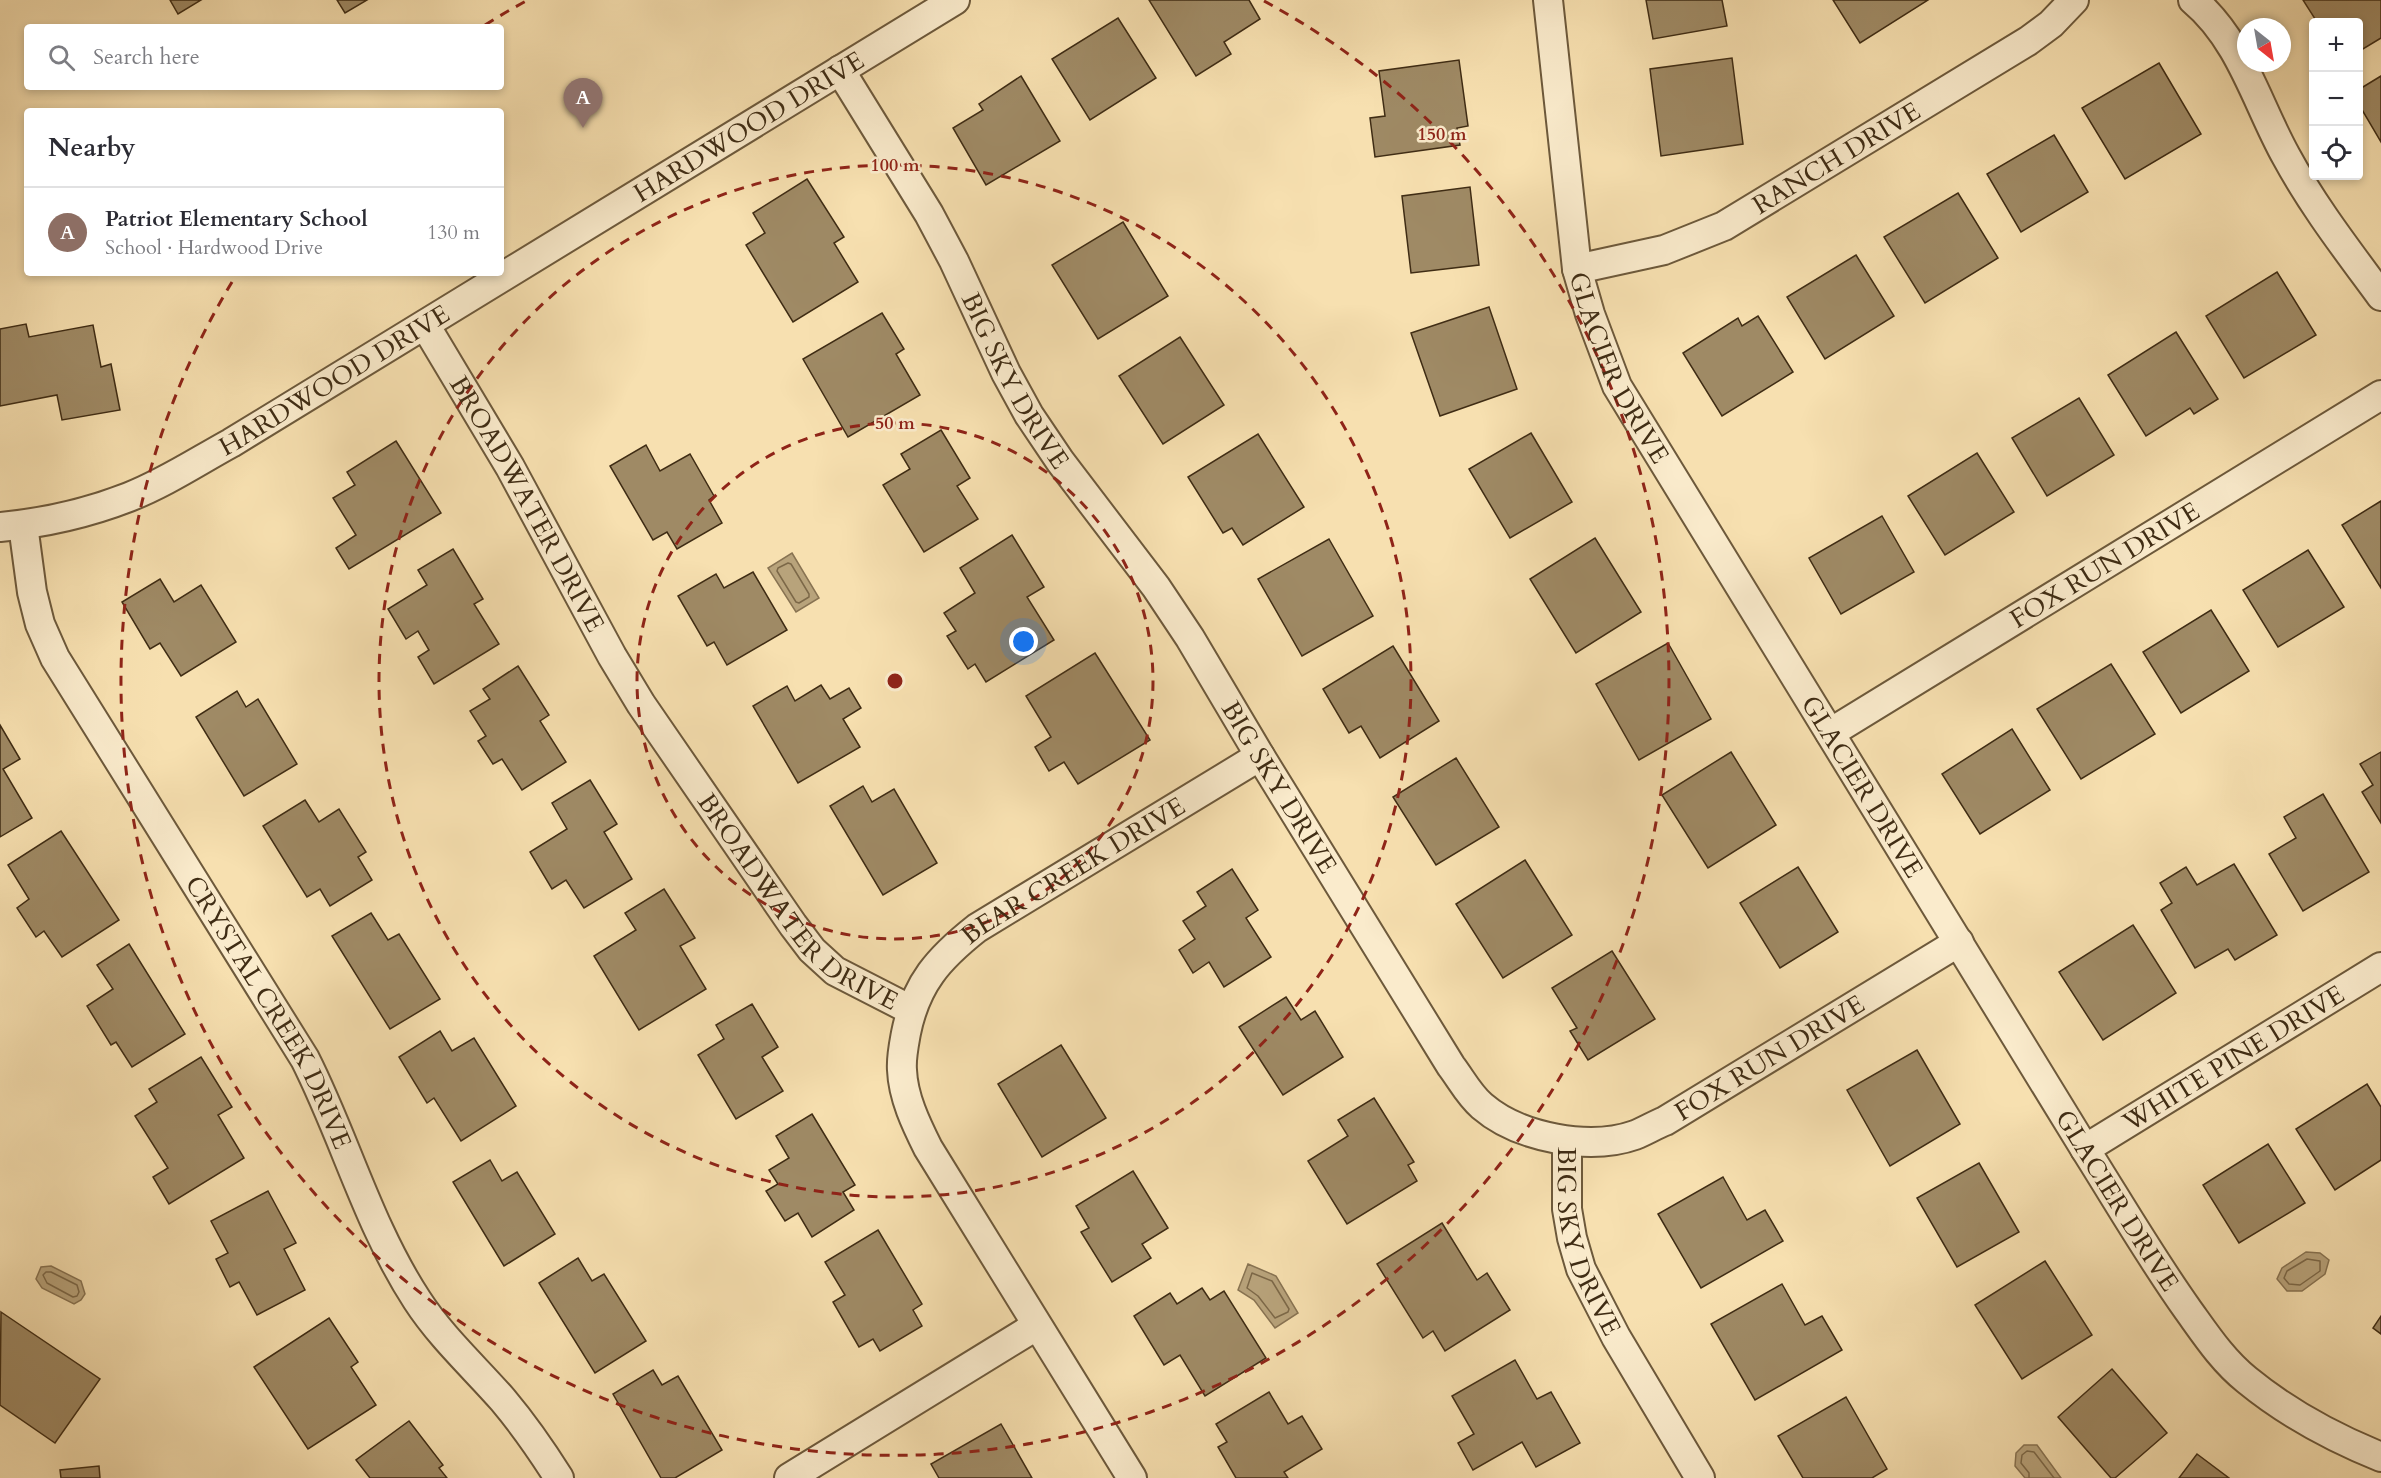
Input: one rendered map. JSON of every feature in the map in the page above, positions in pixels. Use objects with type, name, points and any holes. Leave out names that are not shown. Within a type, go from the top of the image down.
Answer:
[{"type":"street","name":"HARDWOOD DRIVE","points":[[504,276],[954,0]]},
{"type":"street","name":"GLACIER DRIVE","points":[[1548,0],[1577,269],[1590,314],[1617,386],[2160,1270],[2224,1358],[2246,1379],[2272,1398],[2327,1431],[2381,1457]]},
{"type":"street","name":"RANCH DRIVE","points":[[1577,269],[1664,250],[1724,226],[2028,41],[2051,24],[2074,0]]},
{"type":"street","points":[[2193,0],[2205,10],[2240,60],[2285,156],[2311,200],[2381,296]]},
{"type":"street","name":"BIG SKY DRIVE","points":[[840,70],[930,214],[1006,373],[1029,415],[1060,462],[1156,587],[1185,629],[1260,756],[1467,1089],[1482,1106],[1505,1121],[1534,1133],[1567,1141],[1567,1209],[1581,1269],[1616,1337],[1700,1478]]},
{"type":"street","name":"HARDWOOD DRIVE","points":[[11,526],[86,512],[132,496],[231,443],[504,276]]},
{"type":"street","name":"BROADWATER DRIVE","points":[[424,325],[510,467],[606,647],[641,705],[793,925],[812,950],[835,971],[911,1010],[902,1070],[913,1118],[928,1148],[1036,1326],[1132,1478]]},
{"type":"street","name":"FOX RUN DRIVE","points":[[1830,733],[2381,395]]},
{"type":"street","name":"CRYSTAL CREEK DRIVE","points":[[11,526],[40,624],[56,658],[305,1059],[320,1088],[369,1209],[395,1264],[417,1301],[443,1335],[515,1416],[560,1478]]},
{"type":"street","name":"BEAR CREEK DRIVE","points":[[911,1010],[924,982],[937,963],[977,928],[1260,756]]},
{"type":"street","name":"FOX RUN DRIVE","points":[[1567,1141],[1593,1142],[1617,1139],[1635,1135],[1665,1121],[1959,942]]},
{"type":"street","name":"WHITE PINE DRIVE","points":[[2085,1149],[2381,967]]},
{"type":"street","points":[[789,1478],[1036,1326]]},
{"type":"water","points":[[792,553],[819,598],[796,612],[768,568]]},
{"type":"water","points":[[2306,1252],[2320,1253],[2329,1260],[2325,1274],[2302,1291],[2287,1291],[2277,1279],[2282,1268]]},
{"type":"water","points":[[1248,1264],[1276,1276],[1298,1313],[1275,1328],[1254,1300],[1238,1290]]},
{"type":"water","points":[[51,1266],[81,1281],[85,1294],[81,1300],[74,1304],[42,1288],[36,1279],[41,1267]]},
{"type":"water","points":[[2024,1445],[2037,1445],[2061,1478],[2025,1478],[2015,1466],[2016,1453]]},
{"type":"building","points":[[170,0],[201,0],[178,14]]},
{"type":"building","points":[[337,0],[367,0],[345,13]]},
{"type":"building","points":[[1149,0],[1249,0],[1260,19],[1224,42],[1231,54],[1196,76]]},
{"type":"building","points":[[1646,0],[1722,0],[1727,26],[1653,39]]},
{"type":"building","points":[[1833,0],[1928,0],[1860,43]]},
{"type":"building","points":[[2303,0],[2381,0],[2381,38],[2363,49],[2363,18],[2314,18]]},
{"type":"building","points":[[1118,18],[1156,78],[1090,120],[1052,59]]},
{"type":"building","points":[[1732,58],[1743,144],[1661,156],[1650,69]]},
{"type":"building","points":[[1459,60],[1468,126],[1457,128],[1460,145],[1375,157],[1370,118],[1385,116],[1379,71]]},
{"type":"building","points":[[2159,63],[2201,134],[2125,179],[2082,108]]},
{"type":"building","points":[[1021,76],[1060,141],[986,185],[953,128],[983,110],[979,104]]},
{"type":"building","points":[[2381,76],[2381,142],[2363,111],[2363,87]]},
{"type":"building","points":[[2054,135],[2088,192],[2021,232],[1987,174]]},
{"type":"building","points":[[807,179],[844,237],[834,243],[858,282],[793,322],[746,245],[765,233],[753,213]]},
{"type":"building","points":[[1470,187],[1479,265],[1411,273],[1402,196]]},
{"type":"building","points":[[1958,193],[1998,258],[1925,303],[1884,237]]},
{"type":"building","points":[[1123,222],[1168,296],[1098,339],[1052,265]]},
{"type":"building","points":[[1856,255],[1894,316],[1825,359],[1787,297]]},
{"type":"building","points":[[2277,272],[2316,335],[2244,378],[2206,316]]},
{"type":"building","points":[[1489,307],[1517,389],[1440,416],[1411,333]]},
{"type":"building","points":[[882,313],[904,349],[896,354],[920,395],[848,437],[803,359]]},
{"type":"building","points":[[1758,316],[1793,372],[1722,416],[1683,353],[1738,318],[1742,326]]},
{"type":"building","points":[[26,324],[29,337],[93,325],[101,367],[111,364],[120,410],[62,420],[57,395],[0,406],[0,329]]},
{"type":"building","points":[[2176,332],[2218,399],[2194,414],[2190,408],[2146,436],[2108,375]]},
{"type":"building","points":[[1180,337],[1224,405],[1163,444],[1119,376]]},
{"type":"building","points":[[2079,398],[2114,455],[2047,496],[2012,438]]},
{"type":"building","points":[[941,430],[970,478],[957,486],[978,519],[924,552],[883,485],[910,469],[901,454]]},
{"type":"building","points":[[1531,433],[1572,502],[1510,538],[1469,469]]},
{"type":"building","points":[[1258,434],[1304,507],[1243,545],[1232,528],[1223,533],[1188,477]]},
{"type":"building","points":[[396,441],[441,513],[349,569],[336,548],[356,535],[333,498],[355,485],[347,472]]},
{"type":"building","points":[[646,445],[660,471],[690,454],[714,496],[709,500],[722,523],[677,549],[667,532],[653,540],[610,466]]},
{"type":"building","points":[[1977,453],[2014,512],[1945,555],[1908,496]]},
{"type":"building","points":[[2381,501],[2381,588],[2342,525]]},
{"type":"building","points":[[1882,516],[1914,572],[1841,614],[1809,558]]},
{"type":"building","points":[[1012,535],[1044,587],[1027,597],[1054,640],[986,682],[975,664],[968,669],[947,636],[956,631],[944,613],[975,593],[960,568]]},
{"type":"building","points":[[1595,538],[1641,612],[1576,653],[1530,579]]},
{"type":"building","points":[[1329,539],[1373,616],[1302,656],[1258,579]]},
{"type":"building","points":[[453,549],[483,599],[474,604],[499,644],[434,684],[418,657],[429,650],[418,631],[406,639],[388,609],[427,585],[418,570]]},
{"type":"building","points":[[2308,550],[2344,607],[2278,647],[2243,590]]},
{"type":"building","points":[[753,572],[787,630],[727,665],[714,642],[707,646],[678,596],[716,574],[724,588]]},
{"type":"building","points":[[160,579],[174,602],[201,585],[236,642],[181,676],[160,643],[150,649],[122,602]]},
{"type":"building","points":[[2211,610],[2249,671],[2181,713],[2143,652]]},
{"type":"building","points":[[1668,643],[1711,719],[1639,760],[1596,684]]},
{"type":"building","points":[[1393,646],[1439,721],[1380,758],[1361,726],[1349,733],[1323,689]]},
{"type":"building","points":[[1095,653],[1150,740],[1078,784],[1064,762],[1049,771],[1035,747],[1051,737],[1026,696]]},
{"type":"building","points":[[2111,664],[2155,734],[2081,779],[2037,709]]},
{"type":"building","points":[[518,666],[549,715],[540,721],[566,762],[522,790],[502,759],[493,764],[478,741],[486,736],[470,711],[490,699],[483,689]]},
{"type":"building","points":[[821,685],[830,699],[849,688],[861,708],[843,719],[860,747],[798,783],[753,706],[787,686],[795,701]]},
{"type":"building","points":[[237,691],[246,707],[258,699],[297,764],[244,796],[196,717]]},
{"type":"building","points":[[0,725],[20,759],[3,769],[32,818],[0,837]]},
{"type":"building","points":[[2012,729],[2050,790],[1980,834],[1942,774]]},
{"type":"building","points":[[1731,752],[1776,825],[1708,868],[1662,795]]},
{"type":"building","points":[[2381,752],[2381,823],[2362,792],[2373,785],[2360,764]]},
{"type":"building","points":[[1456,758],[1499,827],[1436,865],[1393,797]]},
{"type":"building","points":[[590,780],[617,824],[604,832],[632,879],[584,908],[566,880],[552,889],[530,852],[567,829],[552,803]]},
{"type":"building","points":[[863,786],[872,802],[894,789],[937,863],[883,895],[830,806]]},
{"type":"building","points":[[2323,794],[2369,872],[2303,911],[2269,854],[2296,838],[2284,817]]},
{"type":"building","points":[[305,800],[319,822],[339,809],[366,852],[358,857],[372,880],[330,906],[320,889],[307,897],[263,826]]},
{"type":"building","points":[[61,831],[119,920],[62,957],[44,931],[36,937],[17,908],[29,899],[8,865]]},
{"type":"building","points":[[1525,860],[1572,935],[1503,978],[1456,904]]},
{"type":"building","points":[[2234,864],[2277,935],[2235,960],[2228,949],[2195,968],[2161,910],[2172,903],[2160,883],[2186,867],[2197,885]]},
{"type":"building","points":[[1798,867],[1838,932],[1780,968],[1740,903]]},
{"type":"building","points":[[1232,869],[1258,910],[1246,918],[1271,957],[1224,987],[1209,962],[1193,973],[1179,950],[1195,939],[1183,921],[1206,906],[1197,892]]},
{"type":"building","points":[[664,889],[695,938],[680,946],[706,989],[639,1030],[594,956],[636,930],[625,913]]},
{"type":"building","points":[[371,913],[388,940],[399,934],[440,999],[390,1029],[332,936]]},
{"type":"building","points":[[2133,925],[2176,993],[2103,1040],[2059,972]]},
{"type":"building","points":[[129,944],[185,1034],[132,1067],[116,1042],[111,1045],[87,1006],[113,989],[97,965]]},
{"type":"building","points":[[1612,951],[1655,1019],[1588,1060],[1570,1031],[1577,1028],[1552,988]]},
{"type":"building","points":[[1286,997],[1301,1020],[1315,1011],[1343,1057],[1283,1095],[1239,1027]]},
{"type":"building","points":[[752,1004],[778,1047],[762,1057],[783,1091],[736,1119],[698,1055],[724,1039],[716,1025]]},
{"type":"building","points":[[440,1031],[452,1051],[474,1038],[516,1106],[461,1141],[434,1098],[427,1103],[399,1057]]},
{"type":"building","points":[[1061,1045],[1106,1118],[1042,1157],[998,1084]]},
{"type":"building","points":[[1917,1050],[1960,1124],[1890,1166],[1847,1090]]},
{"type":"building","points":[[201,1057],[232,1107],[218,1115],[244,1158],[169,1204],[153,1177],[168,1168],[135,1116],[157,1102],[149,1089]]},
{"type":"building","points":[[2367,1084],[2381,1107],[2381,1160],[2335,1190],[2296,1129]]},
{"type":"building","points":[[1374,1098],[1414,1162],[1408,1165],[1417,1181],[1347,1224],[1308,1161],[1348,1136],[1338,1120]]},
{"type":"building","points":[[812,1114],[855,1185],[843,1192],[854,1210],[812,1237],[798,1213],[785,1221],[766,1191],[778,1184],[769,1170],[789,1158],[776,1136]]},
{"type":"building","points":[[2268,1144],[2305,1203],[2239,1243],[2203,1185]]},
{"type":"building","points":[[490,1160],[502,1181],[517,1172],[555,1234],[504,1266],[453,1182]]},
{"type":"building","points":[[1979,1163],[2019,1232],[1957,1267],[1917,1198]]},
{"type":"building","points":[[1133,1171],[1168,1228],[1142,1244],[1151,1258],[1112,1282],[1081,1232],[1089,1228],[1076,1206]]},
{"type":"building","points":[[1723,1177],[1747,1220],[1765,1210],[1783,1241],[1701,1288],[1658,1214]]},
{"type":"building","points":[[268,1191],[296,1243],[284,1249],[305,1290],[257,1315],[239,1282],[230,1287],[216,1259],[228,1253],[211,1221]]},
{"type":"building","points":[[1442,1223],[1477,1280],[1487,1273],[1510,1310],[1445,1351],[1433,1331],[1423,1338],[1377,1264]]},
{"type":"building","points":[[878,1230],[922,1304],[913,1310],[922,1326],[880,1351],[873,1339],[859,1347],[833,1302],[845,1295],[825,1262]]},
{"type":"building","points":[[578,1258],[592,1281],[604,1274],[646,1341],[595,1373],[539,1283]]},
{"type":"building","points":[[2045,1261],[2092,1335],[2022,1379],[1975,1305]]},
{"type":"building","points":[[1782,1284],[1805,1325],[1822,1316],[1842,1350],[1755,1400],[1711,1324]]},
{"type":"building","points":[[1202,1288],[1210,1300],[1224,1291],[1266,1358],[1205,1396],[1180,1355],[1164,1365],[1134,1316],[1170,1293],[1177,1304]]},
{"type":"building","points":[[1,1312],[100,1379],[55,1443],[0,1405]]},
{"type":"building","points":[[2381,1316],[2381,1334],[2373,1328]]},
{"type":"building","points":[[329,1318],[358,1362],[351,1367],[376,1405],[308,1449],[254,1367]]},
{"type":"building","points":[[1515,1360],[1537,1399],[1551,1392],[1580,1443],[1536,1467],[1522,1442],[1473,1470],[1458,1443],[1474,1434],[1452,1396]]},
{"type":"building","points":[[2112,1369],[2167,1433],[2115,1478],[2111,1478],[2058,1417]]},
{"type":"building","points":[[653,1370],[662,1385],[678,1376],[722,1450],[675,1478],[661,1478],[613,1394]]},
{"type":"building","points":[[1269,1392],[1288,1424],[1302,1416],[1322,1449],[1284,1472],[1288,1478],[1236,1478],[1218,1447],[1227,1442],[1216,1424]]},
{"type":"building","points":[[1846,1397],[1887,1469],[1872,1478],[1803,1478],[1778,1436]]},
{"type":"building","points":[[409,1421],[443,1465],[439,1468],[447,1478],[370,1478],[356,1460]]},
{"type":"building","points":[[1001,1424],[1032,1478],[939,1478],[931,1464]]},
{"type":"building","points":[[2197,1454],[2229,1478],[2179,1478]]},
{"type":"building","points":[[99,1466],[100,1478],[61,1478],[60,1470]]},
{"type":"place","name":"Patriot Elementary School","points":[[583,128]]}]
